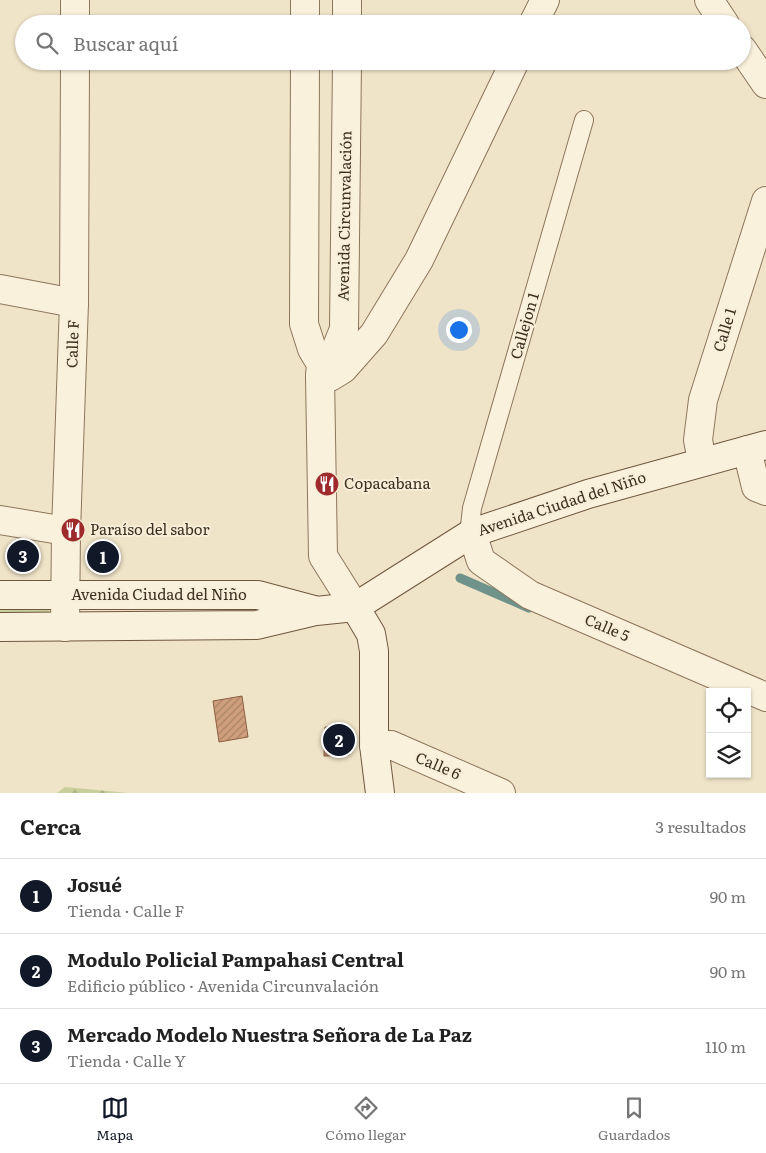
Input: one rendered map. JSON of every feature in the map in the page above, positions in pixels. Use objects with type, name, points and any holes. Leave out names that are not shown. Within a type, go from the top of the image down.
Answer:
[{"type":"street","points":[[75,0],[75,15]]},
{"type":"street","points":[[305,0],[305,15]]},
{"type":"street","points":[[347,0],[347,15]]},
{"type":"street","points":[[538,15],[545,0]]},
{"type":"street","points":[[709,0],[720,15]]},
{"type":"street","points":[[751,62],[766,84]]},
{"type":"street","name":"Calle F","points":[[65,627],[66,531],[74,302],[75,70]]},
{"type":"street","points":[[304,70],[304,324],[320,370],[323,556],[371,634],[374,651],[374,745],[380,793]]},
{"type":"street","name":"Avenida Circunvalación","points":[[320,370],[336,349],[344,330],[347,70]]},
{"type":"street","points":[[320,370],[330,377],[343,370],[374,334],[419,260],[511,70]]},
{"type":"street","name":"Calle 1","points":[[702,461],[698,440],[703,400],[766,201]]},
{"type":"street","points":[[0,289],[74,302]]},
{"type":"street","points":[[756,447],[756,487],[766,491]]},
{"type":"street","name":"Avenida Ciudad del Niño","points":[[0,627],[257,625],[316,611],[355,607],[472,533],[588,494],[756,447]]},
{"type":"street","points":[[0,520],[66,531]]},
{"type":"street","name":"Calle 5","points":[[472,533],[481,561],[530,595],[766,697]]},
{"type":"street","name":"Avenida Ciudad del Niño","points":[[0,595],[258,595],[316,611]]},
{"type":"street","name":"Calle 6","points":[[374,745],[391,746],[501,793]]},
{"type":"lane","name":"Callejon 1","points":[[472,533],[470,526],[472,508],[584,120]]},
{"type":"green space","points":[[0,606],[47,606],[50,610],[47,614],[0,614]]},
{"type":"green space","points":[[65,787],[129,793],[57,793]]},
{"type":"building","points":[[242,696],[248,737],[219,742],[213,701]]},
{"type":"building","points":[[325,727],[349,727],[349,755],[324,756]]},
{"type":"waterway","points":[[460,578],[529,608]]},
{"type":"place","name":"Copacabana","points":[[327,484]]},
{"type":"place","name":"Paraíso del sabor","points":[[73,530]]},
{"type":"place","name":"Mercado Modelo Nuestra Señora de La Paz","points":[[23,556]]},
{"type":"place","name":"Josué","points":[[103,557]]},
{"type":"place","name":"Modulo Policial Pampahasi Central","points":[[339,740]]}]
